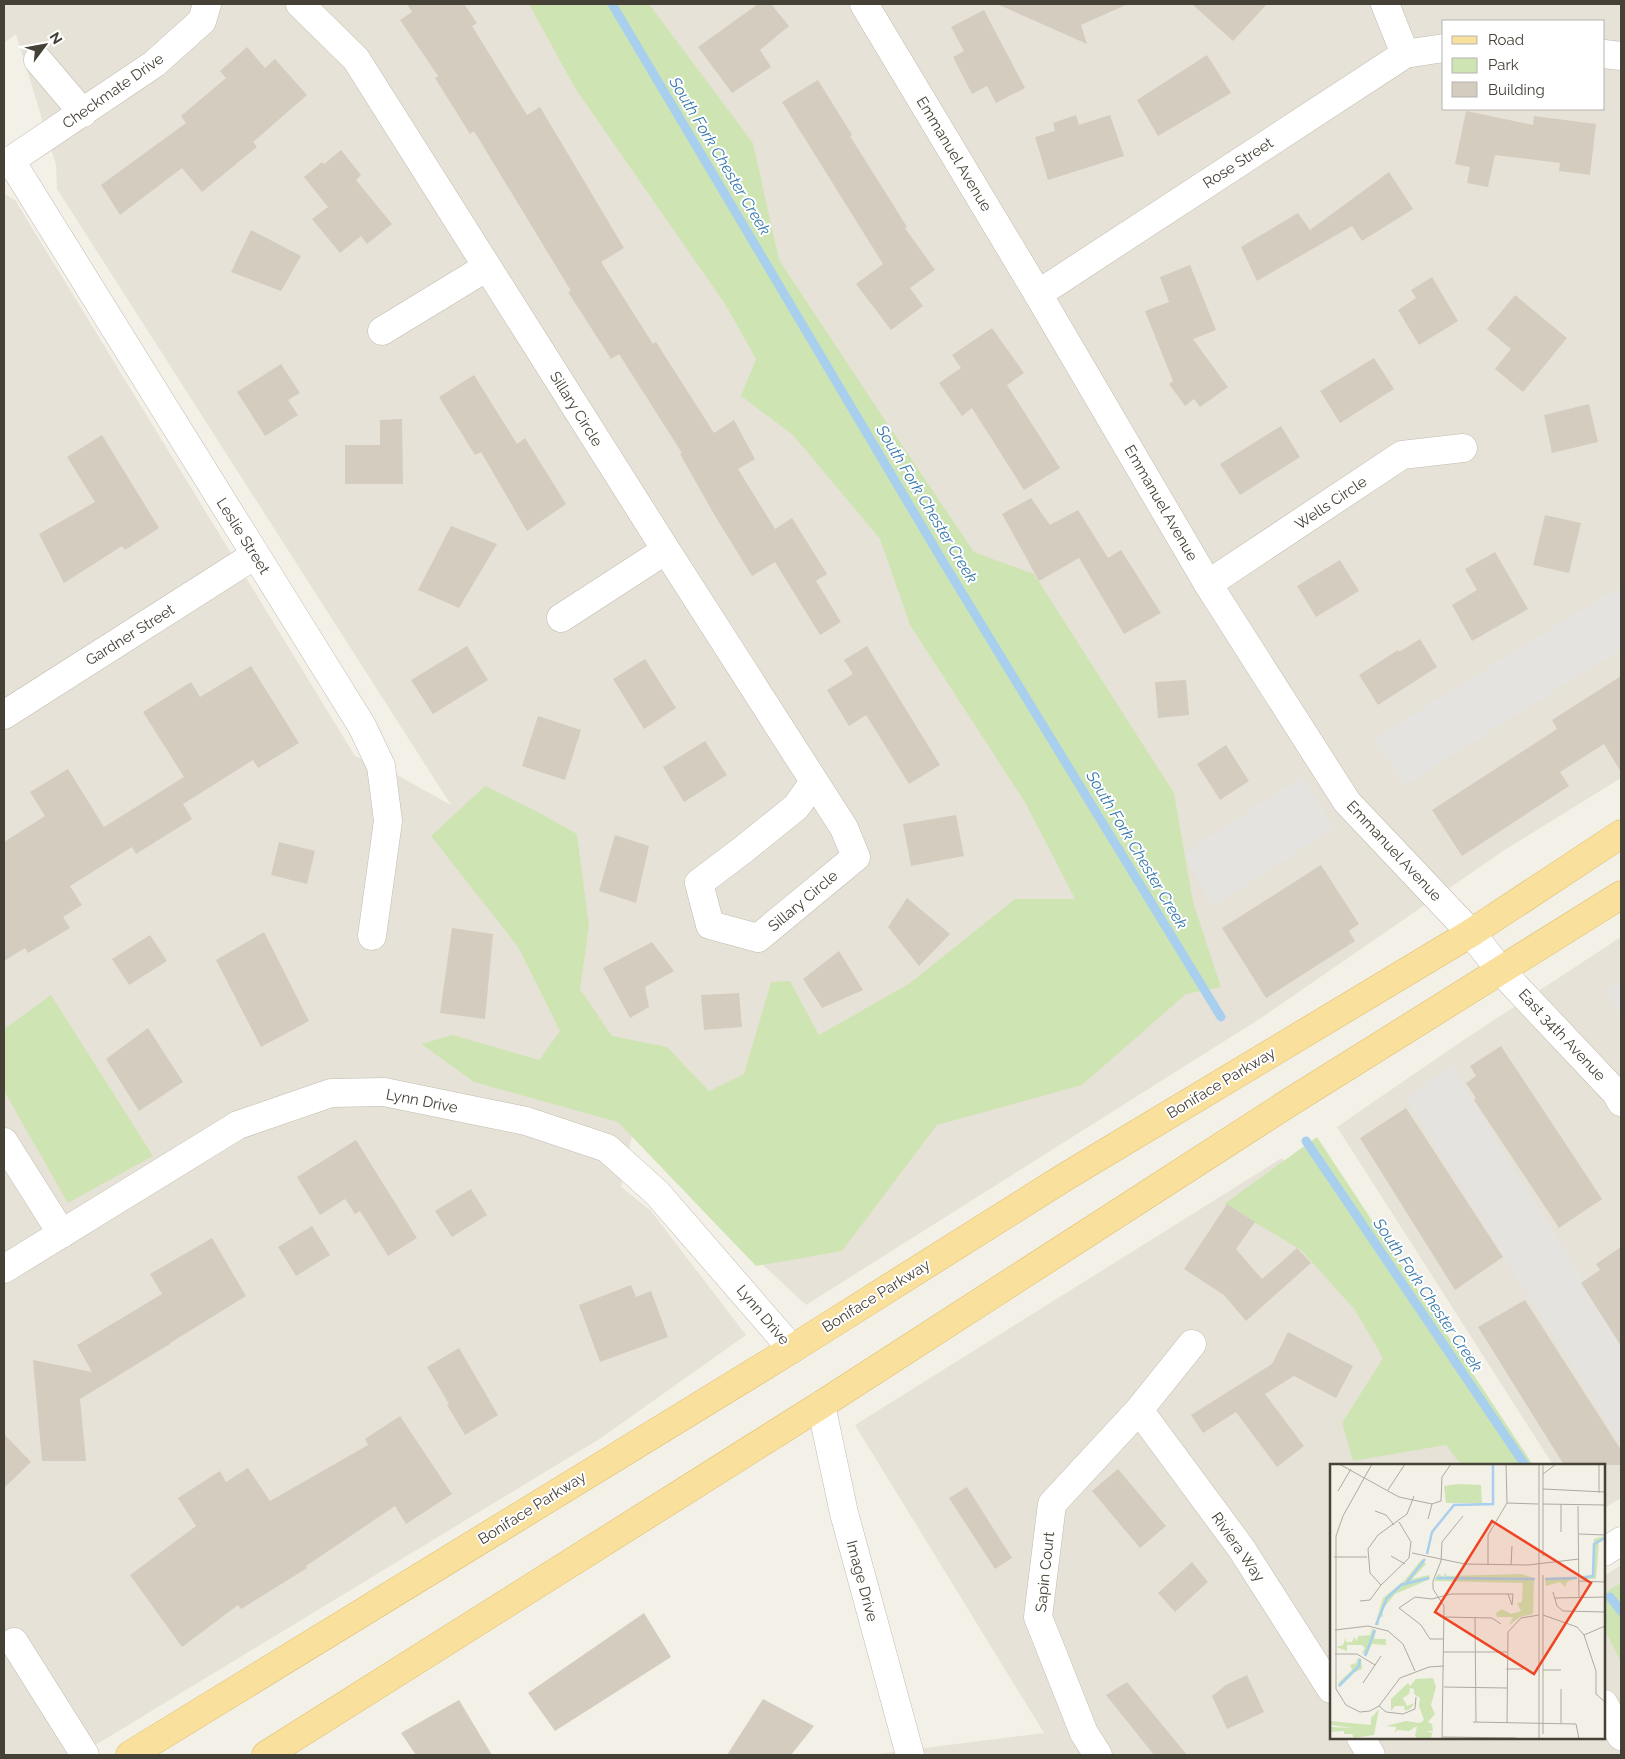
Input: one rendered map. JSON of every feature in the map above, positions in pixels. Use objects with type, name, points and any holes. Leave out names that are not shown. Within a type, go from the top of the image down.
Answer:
[{"type":"main road","name":"Boniface Parkway","points":[[130,1755],[792,1349],[1065,1177],[1471,932],[1621,834]]},
{"type":"main road","points":[[266,1755],[821,1405],[1287,1104],[1621,895]]},
{"type":"street","name":"Checkmate Drive","points":[[8,163],[154,64],[202,21],[207,4]]},
{"type":"street","name":"Sillary Circle","points":[[300,4],[356,59],[844,828],[856,857],[758,938],[710,925],[699,883],[796,807],[814,782]]},
{"type":"street","name":"Emmanuel Avenue","points":[[864,4],[1038,294],[1208,584],[1347,802],[1471,932],[1501,971]]},
{"type":"street","points":[[1385,4],[1405,54]]},
{"type":"street","name":"Rose Street","points":[[1038,294],[1405,54],[1442,48]]},
{"type":"street","points":[[1605,54],[1621,56]]},
{"type":"street","points":[[38,60],[83,113]]},
{"type":"street","name":"Leslie Street","points":[[8,163],[362,726],[381,766],[388,821],[372,936]]},
{"type":"street","points":[[382,331],[487,267]]},
{"type":"street","name":"Wells Circle","points":[[1208,584],[1402,455],[1463,448]]},
{"type":"street","points":[[562,618],[666,550]]},
{"type":"street","name":"Gardner Street","points":[[4,715],[256,556]]},
{"type":"street","name":"East 34th Avenue","points":[[1501,971],[1616,1093],[1621,1102]]},
{"type":"street","name":"Lynn Drive","points":[[4,1268],[238,1125],[331,1093],[384,1092],[526,1121],[607,1148],[657,1193],[792,1349]]},
{"type":"street","points":[[4,1142],[62,1234]]},
{"type":"street","name":"Sapin Court","points":[[1098,1755],[1084,1733],[1038,1617],[1052,1504],[1139,1410],[1192,1344]]},
{"type":"street","name":"Image Drive","points":[[821,1405],[844,1513],[910,1755]]},
{"type":"street","name":"Riviera Way","points":[[1139,1410],[1241,1548],[1330,1687]]},
{"type":"street","points":[[1605,1551],[1621,1541]]},
{"type":"street","points":[[14,1642],[85,1755]]},
{"type":"street","points":[[1605,1706],[1621,1736]]},
{"type":"street","points":[[1362,1739],[1371,1755]]},
{"type":"shaded area","points":[[4,4],[1621,4],[1621,778],[1506,849],[1261,1018],[806,1305],[761,1263],[638,1108],[621,1187],[651,1211],[746,1335],[601,1438],[79,1755],[4,1755],[4,194],[15,200],[355,756],[381,766],[451,805],[57,189],[56,165],[16,34],[4,43]]},
{"type":"shaded area","points":[[1621,586],[1621,649],[1405,785],[1373,739]]},
{"type":"shaded area","points":[[1303,776],[1334,828],[1212,907],[1185,853]]},
{"type":"shaded area","points":[[1621,937],[1621,1498],[1605,1507],[1605,1464],[1552,1464],[1337,1127],[1462,1041]]},
{"type":"shaded area","points":[[1621,981],[1621,1017],[1605,991]]},
{"type":"shaded area","points":[[1452,1066],[1621,1343],[1621,1445],[1405,1098]]},
{"type":"shaded area","points":[[1282,1158],[1493,1464],[1330,1464],[1330,1739],[1605,1739],[1605,1575],[1621,1565],[1621,1755],[869,1755],[1044,1733],[855,1425]]},
{"type":"green space","points":[[529,4],[649,4],[753,143],[779,260],[881,414],[974,552],[1034,574],[1174,793],[1193,902],[1221,987],[1186,994],[1082,1085],[937,1125],[842,1251],[756,1266],[618,1122],[474,1082],[421,1044],[453,1035],[539,1060],[560,1031],[518,947],[431,836],[485,786],[577,834],[589,926],[580,989],[612,1036],[667,1047],[709,1091],[744,1074],[771,982],[790,981],[819,1035],[910,983],[1015,899],[1075,899],[1026,804],[910,625],[880,539],[793,435],[741,396],[756,359],[725,304],[575,88]]},
{"type":"green space","points":[[51,995],[153,1156],[68,1203],[4,1091],[4,1029]]},
{"type":"green space","points":[[1317,1137],[1532,1464],[1460,1464],[1446,1445],[1353,1461],[1342,1423],[1383,1358],[1355,1310],[1301,1250],[1224,1204]]},
{"type":"green space","points":[[1621,1583],[1621,1662],[1605,1631],[1605,1592]]},
{"type":"building","points":[[407,4],[464,4],[477,23],[472,26],[527,115],[540,107],[624,248],[601,262],[653,344],[656,342],[714,433],[734,420],[755,459],[738,469],[775,529],[792,518],[827,574],[816,581],[841,622],[820,635],[775,562],[752,576],[715,516],[680,454],[682,453],[619,354],[611,359],[568,292],[571,291],[474,131],[470,134],[435,78],[438,76],[400,20],[412,12]]},
{"type":"building","points":[[758,4],[771,4],[789,26],[760,50],[771,67],[732,93],[698,47]]},
{"type":"building","points":[[997,4],[1128,4],[1081,25],[1087,44]]},
{"type":"building","points":[[1192,4],[1267,4],[1233,41]]},
{"type":"building","points":[[984,10],[1025,88],[996,103],[987,86],[972,94],[953,57],[964,51],[951,27]]},
{"type":"building","points":[[247,47],[265,68],[275,59],[307,95],[253,142],[257,147],[202,192],[182,168],[120,215],[101,185],[186,123],[181,116],[226,78],[220,71]]},
{"type":"building","points":[[1207,55],[1231,93],[1158,136],[1137,100]]},
{"type":"building","points":[[818,80],[852,135],[850,136],[907,227],[905,228],[935,270],[910,288],[923,306],[891,330],[856,284],[883,264],[782,102]]},
{"type":"building","points":[[1466,111],[1533,125],[1534,116],[1596,124],[1590,175],[1559,171],[1560,163],[1495,155],[1488,187],[1467,183],[1470,167],[1455,164]]},
{"type":"building","points":[[1076,115],[1079,125],[1110,115],[1124,156],[1048,180],[1035,137],[1055,131],[1053,123]]},
{"type":"building","points":[[341,150],[361,175],[356,180],[392,224],[367,244],[361,236],[340,253],[312,219],[328,207],[304,177],[322,162],[324,164]]},
{"type":"building","points":[[1389,172],[1413,209],[1362,241],[1352,226],[1257,281],[1241,247],[1298,213],[1310,230]]},
{"type":"building","points":[[251,230],[301,256],[281,291],[231,272]]},
{"type":"building","points":[[1190,265],[1216,330],[1193,339],[1228,387],[1200,407],[1194,399],[1185,406],[1169,384],[1173,381],[1145,311],[1169,302],[1160,277]]},
{"type":"building","points":[[1432,277],[1458,321],[1419,345],[1398,310],[1416,298],[1411,290]]},
{"type":"building","points":[[1515,295],[1567,338],[1523,392],[1495,369],[1511,349],[1487,329]]},
{"type":"building","points":[[992,328],[1024,373],[1007,385],[1060,468],[1024,490],[972,408],[962,416],[939,383],[961,368],[952,355]]},
{"type":"building","points":[[1374,358],[1394,389],[1340,423],[1320,391]]},
{"type":"building","points":[[281,364],[300,393],[288,400],[298,415],[265,436],[237,392]]},
{"type":"building","points":[[474,375],[517,444],[525,438],[566,504],[527,531],[481,452],[475,455],[439,397]]},
{"type":"building","points":[[1589,404],[1598,442],[1552,453],[1544,415]]},
{"type":"building","points":[[402,419],[403,484],[345,484],[345,445],[380,445],[380,420]]},
{"type":"building","points":[[1281,426],[1300,457],[1240,495],[1220,464]]},
{"type":"building","points":[[102,435],[159,528],[125,550],[122,546],[64,583],[39,534],[95,502],[67,457]]},
{"type":"building","points":[[1031,498],[1050,525],[1078,510],[1108,558],[1121,550],[1161,613],[1124,634],[1079,558],[1039,581],[1002,514]]},
{"type":"building","points":[[1545,515],[1581,523],[1569,573],[1533,565]]},
{"type":"building","points":[[451,526],[497,544],[459,608],[418,590]]},
{"type":"building","points":[[1495,552],[1528,609],[1472,641],[1452,605],[1477,590],[1465,569]]},
{"type":"building","points":[[1340,560],[1359,591],[1316,617],[1297,586]]},
{"type":"building","points":[[1420,639],[1437,667],[1378,705],[1359,675],[1398,650],[1399,652]]},
{"type":"building","points":[[467,646],[488,680],[433,714],[411,680]]},
{"type":"building","points":[[867,646],[940,765],[909,784],[866,715],[849,726],[827,690],[853,674],[844,660]]},
{"type":"building","points":[[645,659],[676,708],[644,729],[613,679]]},
{"type":"building","points":[[251,666],[299,743],[258,768],[253,760],[183,804],[192,819],[136,854],[132,847],[70,886],[82,905],[63,917],[70,928],[28,953],[25,948],[4,961],[4,842],[45,816],[30,792],[68,769],[104,827],[184,777],[143,712],[191,682],[200,697]]},
{"type":"building","points":[[1621,676],[1621,772],[1604,744],[1560,772],[1569,786],[1462,856],[1432,810],[1557,729],[1552,720]]},
{"type":"building","points":[[1186,680],[1189,715],[1158,718],[1155,682]]},
{"type":"building","points":[[538,716],[581,730],[565,780],[522,766]]},
{"type":"building","points":[[705,741],[727,775],[684,802],[663,767]]},
{"type":"building","points":[[1226,745],[1249,781],[1220,800],[1197,764]]},
{"type":"building","points":[[956,815],[964,856],[911,866],[903,824]]},
{"type":"building","points":[[615,835],[649,846],[636,903],[599,891]]},
{"type":"building","points":[[279,842],[315,851],[307,884],[271,875]]},
{"type":"building","points":[[1321,865],[1359,924],[1349,931],[1355,941],[1266,998],[1222,928]]},
{"type":"building","points":[[907,898],[950,934],[919,966],[888,927]]},
{"type":"building","points":[[452,928],[493,934],[485,1019],[440,1013]]},
{"type":"building","points":[[264,932],[309,1021],[261,1047],[216,960]]},
{"type":"building","points":[[150,935],[167,961],[129,985],[112,959]]},
{"type":"building","points":[[652,942],[674,971],[645,987],[649,1007],[630,1018],[603,968]]},
{"type":"building","points":[[839,951],[863,990],[822,1008],[803,979]]},
{"type":"building","points":[[739,993],[742,1027],[704,1030],[701,995]]},
{"type":"building","points":[[148,1028],[183,1082],[139,1111],[106,1059]]},
{"type":"building","points":[[1501,1046],[1602,1199],[1559,1228],[1474,1100],[1476,1098],[1466,1083],[1476,1076],[1470,1066]]},
{"type":"building","points":[[1406,1108],[1503,1257],[1455,1290],[1360,1138]]},
{"type":"building","points":[[356,1140],[417,1238],[388,1256],[360,1211],[355,1214],[345,1199],[320,1215],[297,1177]]},
{"type":"building","points":[[471,1189],[487,1215],[452,1237],[435,1211]]},
{"type":"building","points":[[1227,1204],[1255,1222],[1236,1249],[1262,1279],[1297,1248],[1311,1263],[1246,1321],[1224,1295],[1184,1269]]},
{"type":"building","points":[[312,1226],[330,1255],[296,1276],[278,1247]]},
{"type":"building","points":[[212,1238],[246,1296],[80,1399],[86,1461],[42,1461],[33,1360],[92,1372],[77,1345],[162,1294],[150,1274]]},
{"type":"building","points":[[1621,1247],[1621,1346],[1581,1283],[1600,1270],[1596,1264]]},
{"type":"building","points":[[631,1285],[636,1297],[651,1291],[668,1337],[600,1362],[579,1305]]},
{"type":"building","points":[[1525,1300],[1621,1450],[1621,1465],[1563,1464],[1478,1327]]},
{"type":"building","points":[[1288,1332],[1353,1366],[1336,1398],[1294,1376],[1265,1394],[1304,1446],[1277,1467],[1236,1412],[1203,1433],[1191,1415],[1272,1364]]},
{"type":"building","points":[[459,1348],[498,1415],[465,1435],[427,1367]]},
{"type":"building","points":[[400,1416],[452,1494],[406,1524],[395,1506],[306,1566],[307,1568],[241,1609],[238,1605],[182,1647],[130,1575],[196,1526],[178,1498],[220,1471],[226,1482],[248,1468],[270,1501],[368,1445],[365,1439]]},
{"type":"building","points":[[4,1434],[31,1462],[4,1488]]},
{"type":"building","points":[[1118,1469],[1166,1526],[1140,1548],[1092,1491]]},
{"type":"building","points":[[967,1487],[1012,1558],[995,1569],[949,1498]]},
{"type":"building","points":[[1192,1562],[1208,1582],[1175,1612],[1158,1593]]},
{"type":"building","points":[[644,1613],[671,1657],[555,1731],[528,1693]]},
{"type":"building","points":[[1247,1675],[1264,1712],[1227,1729],[1212,1696],[1226,1685]]},
{"type":"building","points":[[1127,1682],[1187,1755],[1154,1755],[1106,1695]]},
{"type":"building","points":[[763,1699],[814,1726],[791,1755],[727,1755]]},
{"type":"building","points":[[459,1700],[492,1755],[416,1755],[401,1733]]},
{"type":"waterway","name":"South Fork Chester Creek","points":[[612,4],[945,565],[1221,1017]]},
{"type":"waterway","name":"South Fork Chester Creek","points":[[1306,1141],[1524,1464]]},
{"type":"waterway","name":"South Fork Chester Creek","points":[[1610,1597],[1621,1611]]}]
